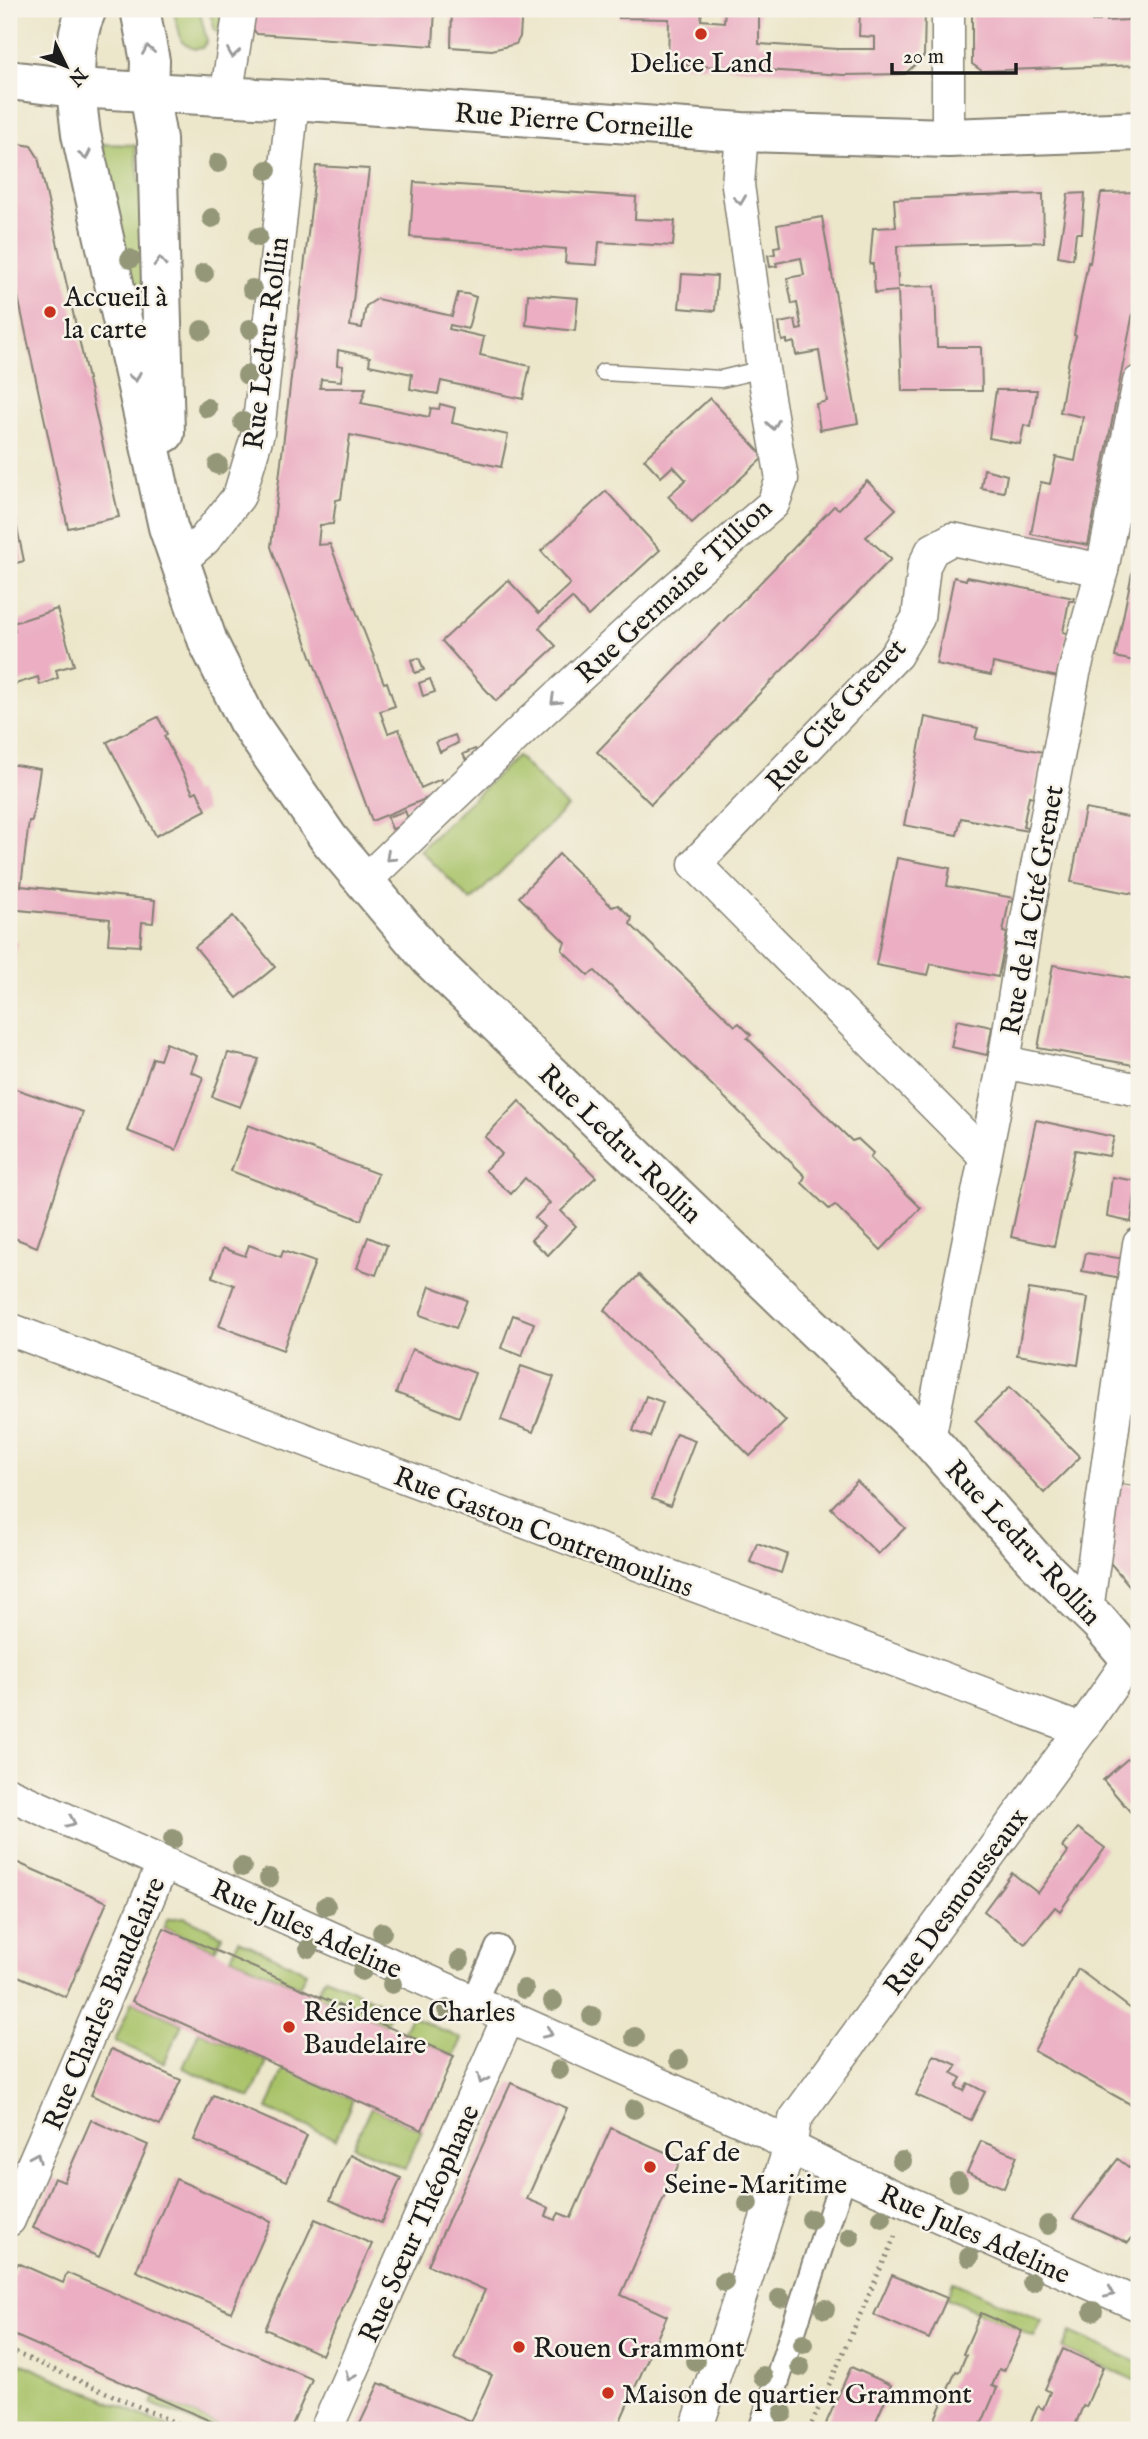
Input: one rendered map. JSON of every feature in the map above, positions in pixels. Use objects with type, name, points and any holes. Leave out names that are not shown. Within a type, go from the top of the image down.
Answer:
[{"type":"street","name":"Rue Ledru-Rollin","points":[[87,9],[79,25],[77,40],[75,88],[81,134],[174,544],[208,642],[247,720],[329,839],[429,958],[929,1439],[1034,1559],[1087,1611],[1135,1664]]},
{"type":"street","name":"Rue Ledru-Rollin","points":[[140,9],[150,61],[149,92],[157,139],[174,544]]},
{"type":"street","points":[[226,97],[240,9]]},
{"type":"street","points":[[948,9],[948,138]]},
{"type":"street","name":"Rue Pierre Corneille","points":[[9,80],[75,88],[293,100],[742,132],[948,138],[1139,131]]},
{"type":"street","name":"Rue Ledru-Rollin","points":[[174,544],[204,540],[239,496],[258,433],[293,100]]},
{"type":"street","name":"Rue Germaine Tillion","points":[[365,881],[661,601],[773,504],[782,479],[763,369],[738,185],[742,132]]},
{"type":"street","name":"Rue de la Cité Grenet","points":[[929,1439],[1004,1062],[1026,925],[1074,673],[1102,569],[1139,382]]},
{"type":"street","name":"Rue Cité Grenet","points":[[985,1156],[695,864],[897,655],[918,618],[924,566],[932,550],[952,539],[1102,569]]},
{"type":"street","points":[[1004,1062],[1139,1090]]},
{"type":"street","points":[[1087,1611],[1139,1244]]},
{"type":"street","name":"Rue Gaston Contremoulins","points":[[9,1329],[1081,1730]]},
{"type":"street","name":"Rue Desmousseaux","points":[[696,2430],[790,2147],[795,2119],[1081,1730],[1135,1664]]},
{"type":"street","name":"Rue Jules Adeline","points":[[9,1794],[764,2131],[844,2174],[1139,2305]]},
{"type":"street","name":"Rue Charles Baudelaire","points":[[9,2220],[163,1864]]},
{"type":"street","points":[[474,2002],[498,1948]]},
{"type":"street","name":"Rue Sœur Théophane","points":[[326,2430],[509,2016]]},
{"type":"street","points":[[761,2430],[844,2174]]},
{"type":"lane","points":[[603,372],[721,379],[763,369]]},
{"type":"path","points":[[809,2430],[909,2203]]},
{"type":"path","points":[[9,2350],[192,2430]]},
{"type":"green space","points":[[173,9],[199,9],[207,41],[202,48],[194,49],[182,42]]},
{"type":"green space","points":[[209,9],[222,9],[220,32],[215,31]]},
{"type":"green space","points":[[102,144],[135,145],[141,195],[144,320],[127,274]]},
{"type":"green space","points":[[517,756],[567,807],[471,901],[420,850]]},
{"type":"green space","points":[[184,1917],[222,1935],[215,1950],[164,1928],[167,1919]]},
{"type":"green space","points":[[239,1940],[306,1972],[299,1987],[231,1957]]},
{"type":"green space","points":[[325,1977],[393,2009],[385,2025],[316,1995]]},
{"type":"green space","points":[[132,2001],[182,2024],[164,2063],[115,2041]]},
{"type":"green space","points":[[411,2016],[462,2039],[454,2056],[403,2033]]},
{"type":"green space","points":[[199,2031],[267,2061],[251,2098],[183,2068]]},
{"type":"green space","points":[[284,2068],[353,2099],[336,2139],[267,2109]]},
{"type":"green space","points":[[371,2107],[422,2130],[405,2169],[353,2146]]},
{"type":"green space","points":[[953,2282],[1042,2321],[1034,2337],[947,2298]]},
{"type":"green space","points":[[1070,2332],[1139,2363],[1139,2382],[1063,2349]]},
{"type":"green space","points":[[9,2358],[175,2430],[9,2430]]},
{"type":"green space","points":[[155,2397],[230,2430],[213,2430],[152,2404]]},
{"type":"building","points":[[253,9],[435,9],[433,46],[257,34],[250,25]]},
{"type":"building","points":[[452,9],[522,9],[520,37],[516,44],[492,50],[451,47]]},
{"type":"building","points":[[620,9],[702,9],[701,20],[724,22],[725,9],[759,9],[759,44],[875,49],[875,37],[859,36],[860,9],[925,9],[924,56],[905,74],[844,75],[668,64],[669,19],[619,18]]},
{"type":"building","points":[[972,9],[1092,9],[1092,21],[1100,21],[1100,15],[1107,14],[1107,21],[1128,20],[1127,9],[1139,9],[1139,65],[982,71],[972,64]]},
{"type":"building","points":[[9,142],[31,146],[38,157],[119,517],[68,528],[9,255]]},
{"type":"building","points":[[316,166],[369,169],[350,326],[362,328],[366,306],[377,299],[452,316],[458,293],[467,294],[476,297],[468,329],[450,325],[449,329],[484,337],[480,355],[530,366],[523,399],[441,381],[438,394],[410,389],[412,374],[369,365],[370,357],[338,350],[337,365],[343,366],[341,381],[321,379],[320,388],[366,388],[361,403],[429,417],[431,408],[439,409],[440,404],[455,408],[452,423],[508,435],[501,467],[350,435],[341,499],[336,500],[333,524],[320,525],[318,545],[330,544],[384,683],[387,682],[395,706],[380,711],[388,733],[399,729],[421,788],[441,779],[447,790],[372,821],[271,547]]},
{"type":"building","points":[[414,182],[636,197],[635,219],[675,221],[673,246],[599,242],[597,265],[565,263],[566,249],[410,237]]},
{"type":"building","points":[[1138,192],[1139,282],[1088,545],[1031,534],[1041,482],[1050,484],[1056,457],[1075,461],[1083,417],[1060,412],[1101,193]]},
{"type":"building","points":[[1085,193],[1082,233],[1076,233],[1073,259],[1058,256],[1068,194]]},
{"type":"building","points":[[1043,194],[1044,242],[897,246],[898,287],[935,286],[937,347],[981,347],[982,391],[902,391],[898,291],[875,293],[873,264],[870,264],[873,228],[896,227],[894,199]]},
{"type":"building","points":[[822,217],[858,423],[820,430],[816,404],[827,401],[819,351],[796,355],[794,342],[787,344],[787,340],[782,341],[779,323],[795,320],[797,330],[802,329],[797,303],[792,304],[787,278],[804,275],[801,258],[776,263],[777,266],[770,267],[768,255],[775,254],[774,247],[780,246],[777,225]]},
{"type":"building","points":[[682,274],[717,276],[715,311],[679,308]]},
{"type":"building","points":[[528,294],[578,298],[575,331],[526,325]]},
{"type":"building","points":[[996,390],[1037,390],[1031,427],[1024,425],[1020,444],[989,438]]},
{"type":"building","points":[[710,398],[764,457],[692,523],[668,496],[686,480],[673,466],[661,477],[644,459]]},
{"type":"building","points":[[984,469],[1007,475],[1004,492],[981,488]]},
{"type":"building","points":[[867,481],[896,509],[866,537],[891,559],[651,804],[597,752],[834,506],[839,509]]},
{"type":"building","points":[[9,489],[24,561],[9,565]]},
{"type":"building","points":[[606,491],[660,550],[588,616],[572,598],[546,621],[539,628],[556,646],[496,701],[442,641],[508,580],[539,613],[570,584],[541,551]]},
{"type":"building","points":[[1135,558],[1139,558],[1139,662],[1115,657]]},
{"type":"building","points":[[954,577],[966,580],[967,577],[1074,598],[1069,601],[1063,632],[1067,633],[1058,677],[993,663],[991,675],[936,664]]},
{"type":"building","points":[[57,609],[74,665],[56,670],[58,678],[40,685],[38,677],[9,686],[9,633],[15,631],[13,623]]},
{"type":"building","points":[[419,658],[424,670],[415,673],[411,660]]},
{"type":"building","points":[[430,679],[435,692],[423,696],[419,683]]},
{"type":"building","points":[[158,717],[167,734],[164,736],[193,793],[197,791],[206,810],[156,836],[107,742]]},
{"type":"building","points":[[925,717],[978,728],[975,739],[1043,752],[1034,797],[1029,796],[1023,827],[1027,828],[1027,831],[961,818],[957,835],[904,825]]},
{"type":"building","points":[[455,735],[458,743],[440,752],[436,742]]},
{"type":"building","points":[[475,749],[480,759],[470,769],[463,754]]},
{"type":"building","points":[[9,764],[40,769],[32,821],[29,821],[21,886],[155,900],[153,923],[142,922],[140,946],[108,944],[110,919],[9,909]]},
{"type":"building","points":[[1085,809],[1139,819],[1139,895],[1071,882]]},
{"type":"building","points":[[405,811],[410,823],[392,829],[387,817]]},
{"type":"building","points":[[559,854],[612,907],[618,905],[632,918],[630,924],[735,1026],[739,1023],[751,1035],[747,1038],[852,1141],[858,1139],[873,1153],[870,1158],[921,1208],[881,1250],[835,1205],[829,1209],[802,1183],[805,1176],[595,971],[588,975],[562,950],[565,942],[519,897]]},
{"type":"building","points":[[897,858],[950,868],[947,886],[1014,898],[1013,902],[1009,901],[1003,932],[1007,933],[998,977],[931,964],[928,975],[876,965]]},
{"type":"building","points":[[233,916],[275,967],[237,998],[195,947]]},
{"type":"building","points":[[9,941],[17,941],[10,987],[9,987]]},
{"type":"building","points":[[1053,965],[1139,980],[1139,1066],[1038,1048]]},
{"type":"building","points":[[957,1020],[992,1027],[987,1055],[951,1047]]},
{"type":"building","points":[[166,1043],[197,1056],[191,1072],[203,1077],[176,1150],[127,1131],[153,1058],[160,1060]]},
{"type":"building","points":[[228,1053],[259,1059],[240,1107],[212,1097]]},
{"type":"building","points":[[10,1087],[83,1112],[37,1247],[9,1236]]},
{"type":"building","points":[[519,1101],[596,1177],[561,1211],[576,1226],[548,1255],[531,1240],[544,1227],[535,1218],[550,1203],[525,1178],[511,1194],[485,1170],[502,1154],[485,1137]]},
{"type":"building","points":[[1036,1120],[1114,1137],[1109,1156],[1075,1150],[1054,1246],[1011,1237]]},
{"type":"building","points":[[248,1125],[378,1174],[361,1220],[231,1171]]},
{"type":"building","points":[[1112,1177],[1137,1181],[1131,1222],[1107,1217]]},
{"type":"building","points":[[368,1237],[387,1245],[376,1275],[357,1268]]},
{"type":"building","points":[[249,1245],[281,1257],[283,1251],[315,1262],[283,1350],[219,1326],[234,1285],[212,1277],[223,1248],[245,1256]]},
{"type":"building","points":[[1086,1253],[1125,1259],[1122,1278],[1082,1271]]},
{"type":"building","points":[[639,1275],[786,1421],[750,1456],[604,1310]]},
{"type":"building","points":[[430,1286],[467,1300],[456,1328],[420,1315]]},
{"type":"building","points":[[1029,1289],[1088,1298],[1078,1365],[1017,1355]]},
{"type":"building","points":[[513,1315],[534,1323],[522,1356],[501,1348]]},
{"type":"building","points":[[412,1349],[475,1373],[459,1417],[396,1393]]},
{"type":"building","points":[[521,1366],[554,1377],[533,1432],[501,1420]]},
{"type":"building","points":[[1010,1387],[1080,1457],[1044,1493],[975,1421]]},
{"type":"building","points":[[646,1396],[663,1402],[650,1437],[633,1431]]},
{"type":"building","points":[[676,1433],[695,1440],[670,1506],[652,1499]]},
{"type":"building","points":[[857,1481],[905,1528],[878,1554],[831,1508]]},
{"type":"building","points":[[1117,1483],[1139,1487],[1139,1597],[1106,1558]]},
{"type":"building","points":[[757,1543],[787,1554],[781,1573],[750,1562]]},
{"type":"building","points":[[1139,1749],[1139,1822],[1103,1780]]},
{"type":"building","points":[[1078,1828],[1105,1848],[1060,1911],[1055,1907],[1025,1944],[984,1911],[1012,1873],[1038,1893],[1068,1852],[1062,1847]]},
{"type":"building","points":[[9,1859],[107,1902],[66,1997],[9,1972]]},
{"type":"building","name":"Résidence Charles Baudelaire","points":[[164,1928],[454,2056],[422,2130],[132,2001]]},
{"type":"building","points":[[1078,1969],[1139,2015],[1139,2109],[1034,2051]]},
{"type":"building","points":[[111,2049],[181,2080],[160,2125],[91,2095]]},
{"type":"building","points":[[934,2055],[957,2065],[952,2073],[961,2078],[956,2087],[964,2091],[968,2083],[985,2092],[971,2120],[916,2095]]},
{"type":"building","points":[[511,2083],[567,2108],[527,2199],[549,2208],[546,2216],[555,2220],[559,2213],[571,2218],[611,2128],[681,2159],[621,2295],[667,2316],[616,2430],[357,2430],[379,2383],[471,2422],[492,2375],[454,2359],[485,2290],[428,2265]]},
{"type":"building","points":[[213,2095],[307,2136],[287,2181],[194,2140]]},
{"type":"building","points":[[91,2120],[148,2145],[99,2257],[33,2228],[54,2178],[64,2182]]},
{"type":"building","points":[[981,2141],[1017,2156],[1004,2188],[967,2172]]},
{"type":"building","points":[[350,2155],[401,2178],[381,2223],[330,2200]]},
{"type":"building","points":[[1118,2159],[1139,2175],[1139,2229],[1128,2243],[1073,2218]]},
{"type":"building","points":[[176,2179],[271,2221],[231,2312],[136,2271]]},
{"type":"building","points":[[315,2219],[372,2244],[322,2355],[265,2329]]},
{"type":"building","points":[[18,2263],[63,2283],[67,2273],[312,2379],[290,2430],[231,2430],[9,2333],[9,2283]]},
{"type":"building","points":[[892,2275],[947,2298],[929,2339],[874,2315]]},
{"type":"building","points":[[981,2313],[1022,2331],[1004,2371],[999,2369],[992,2386],[997,2388],[979,2430],[931,2428],[956,2371],[959,2372],[966,2355],[963,2354]]},
{"type":"building","points":[[1063,2349],[1103,2367],[1086,2407],[1083,2406],[1075,2430],[1027,2430],[1038,2406],[1043,2409],[1050,2392],[1045,2389]]},
{"type":"building","points":[[851,2367],[891,2385],[872,2430],[823,2430]]},
{"type":"place","name":"Delice Land","points":[[701,34]]},
{"type":"place","name":"Accueil à la carte","points":[[50,312]]},
{"type":"place","name":"Résidence Charles Baudelaire","points":[[289,2027]]},
{"type":"place","name":"Caf de Seine-Maritime","points":[[650,2167]]},
{"type":"place","name":"Rouen Grammont","points":[[519,2347]]},
{"type":"place","name":"Maison de quartier Grammont","points":[[608,2393]]}]
